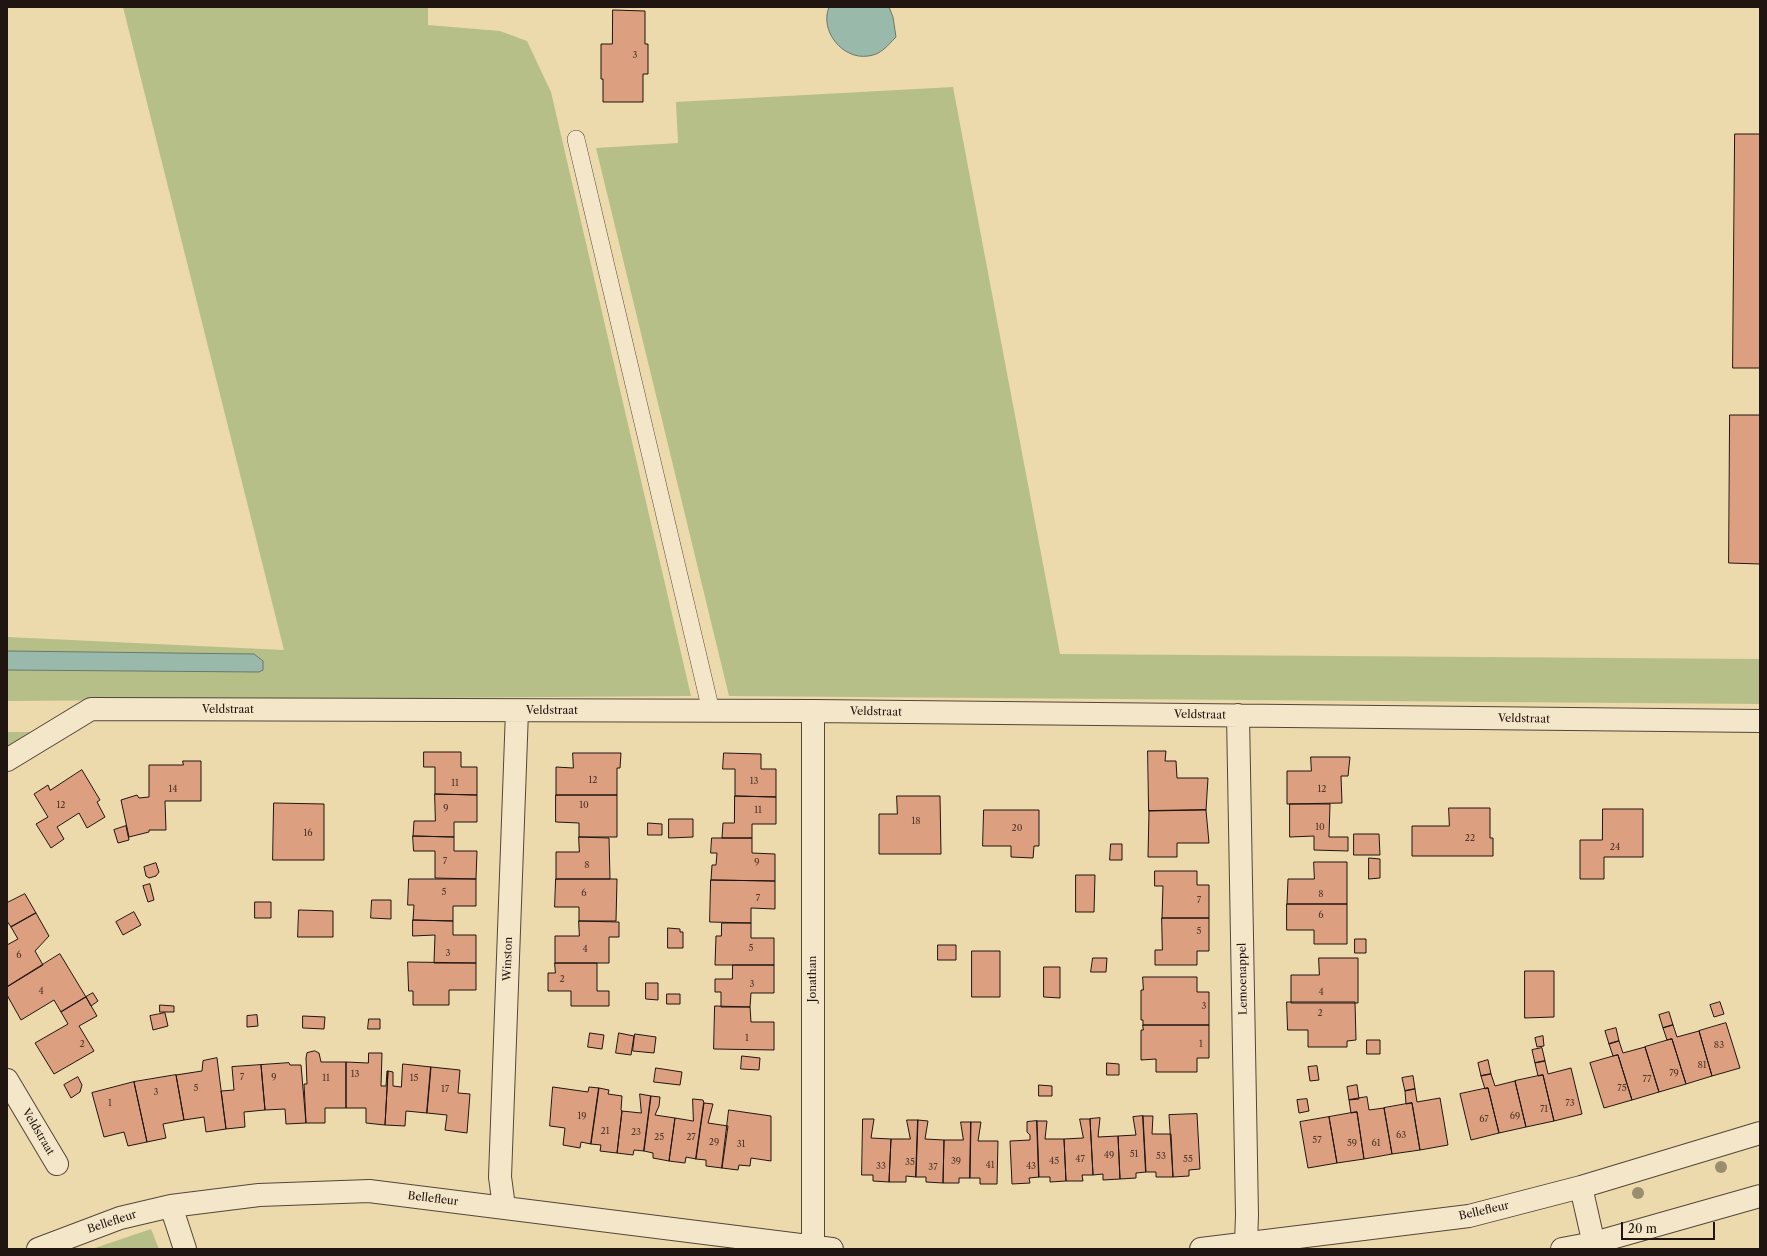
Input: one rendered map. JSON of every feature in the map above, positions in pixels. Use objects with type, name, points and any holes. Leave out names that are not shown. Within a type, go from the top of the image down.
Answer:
[{"type":"street","name":"Veldstraat","points":[[7,760],[91,709],[813,711],[1760,721]]},
{"type":"street","name":"Winston","points":[[504,1207],[500,1177],[516,711]]},
{"type":"street","name":"Jonathan","points":[[813,711],[823,1248]]},
{"type":"street","name":"Lemoenappel","points":[[1238,715],[1247,1215],[1246,1243]]},
{"type":"street","name":"Veldstraat","points":[[7,1080],[57,1164]]},
{"type":"street","name":"Bellefleur","points":[[1200,1249],[1469,1216],[1581,1187],[1760,1133]]},
{"type":"street","points":[[1581,1187],[1594,1246]]},
{"type":"street","name":"Bellefleur","points":[[38,1249],[120,1218],[171,1206],[259,1194],[369,1191],[823,1248]]},
{"type":"street","points":[[1562,1249],[1594,1246],[1760,1196]]},
{"type":"street","points":[[171,1206],[185,1249]]},
{"type":"lane","points":[[576,139],[711,711]]},
{"type":"green space","points":[[123,7],[428,7],[428,25],[500,31],[527,41],[551,92],[691,696],[7,701],[7,637],[284,650]]},
{"type":"green space","points":[[953,87],[1060,654],[1760,659],[1760,704],[729,696],[596,148],[678,143],[676,102]]},
{"type":"green space","points":[[7,732],[34,732],[7,748]]},
{"type":"green space","points":[[151,1229],[159,1249],[92,1249]]},
{"type":"shaded area","points":[[829,7],[889,7],[893,17],[896,37],[877,54],[859,56],[850,53],[842,49],[830,34],[827,25]]},
{"type":"shaded area","points":[[7,651],[254,654],[263,661],[263,670],[259,672],[7,670]]},
{"type":"building","points":[[613,10],[645,11],[645,44],[648,44],[648,74],[643,74],[643,102],[603,102],[603,79],[601,79],[601,44],[612,44]]},
{"type":"building","points":[[1735,134],[1760,134],[1760,368],[1733,368]]},
{"type":"building","points":[[1730,415],[1760,415],[1760,564],[1729,563]]},
{"type":"building","points":[[1148,751],[1166,751],[1165,761],[1176,761],[1177,778],[1208,778],[1206,810],[1149,811]]},
{"type":"building","points":[[424,752],[461,752],[461,767],[477,767],[477,795],[435,794],[435,767],[424,767]]},
{"type":"building","points":[[573,753],[621,753],[620,768],[617,768],[617,795],[556,795],[556,767],[573,768]]},
{"type":"building","points":[[724,753],[761,754],[761,769],[776,769],[776,797],[735,796],[735,769],[723,769]]},
{"type":"building","points":[[1311,757],[1350,757],[1348,776],[1341,776],[1342,803],[1287,804],[1287,771],[1311,771]]},
{"type":"building","points":[[183,761],[201,761],[201,801],[165,801],[166,830],[149,830],[149,832],[129,837],[121,800],[137,795],[139,798],[149,797],[149,765],[183,765]]},
{"type":"building","points":[[82,770],[100,800],[97,802],[105,817],[87,828],[79,813],[57,827],[64,839],[51,848],[36,824],[48,817],[34,794],[48,785],[50,790]]},
{"type":"building","points":[[435,794],[477,795],[477,822],[454,822],[454,837],[413,836],[414,821],[435,821]]},
{"type":"building","points":[[556,795],[617,795],[617,837],[579,837],[579,823],[556,822]]},
{"type":"building","points":[[735,796],[776,797],[776,824],[752,824],[752,838],[722,838],[723,823],[734,823]]},
{"type":"building","points":[[897,796],[940,796],[941,854],[879,854],[879,814],[897,814]]},
{"type":"building","points":[[274,803],[324,804],[324,860],[273,860]]},
{"type":"building","points":[[1290,804],[1330,804],[1329,837],[1348,837],[1348,851],[1314,850],[1314,836],[1290,837]]},
{"type":"building","points":[[1449,808],[1490,808],[1490,838],[1493,838],[1493,856],[1412,856],[1412,826],[1449,826]]},
{"type":"building","points":[[1603,809],[1643,809],[1643,857],[1604,857],[1604,879],[1580,879],[1580,840],[1602,840]]},
{"type":"building","points":[[984,810],[1039,810],[1039,846],[1034,846],[1033,858],[1011,857],[1011,846],[983,846]]},
{"type":"building","points":[[1206,810],[1209,843],[1177,843],[1177,857],[1148,857],[1149,811]]},
{"type":"building","points":[[669,819],[693,819],[693,837],[669,838]]},
{"type":"building","points":[[648,823],[662,824],[662,835],[648,835]]},
{"type":"building","points":[[126,826],[129,840],[118,843],[114,830]]},
{"type":"building","points":[[1354,834],[1379,834],[1380,855],[1354,855]]},
{"type":"building","points":[[413,836],[454,837],[454,851],[477,851],[476,879],[435,878],[435,851],[414,851]]},
{"type":"building","points":[[579,837],[609,838],[610,879],[556,879],[556,852],[579,852]]},
{"type":"building","points":[[712,838],[752,838],[752,853],[775,854],[775,881],[711,880],[712,865],[716,865],[717,853],[711,853]]},
{"type":"building","points":[[1111,844],[1122,844],[1122,860],[1110,860]]},
{"type":"building","points":[[1369,858],[1380,859],[1380,878],[1369,879]]},
{"type":"building","points":[[1314,862],[1347,862],[1347,904],[1287,904],[1288,879],[1314,879]]},
{"type":"building","points":[[156,863],[159,872],[156,876],[149,878],[146,876],[144,867]]},
{"type":"building","points":[[1155,871],[1197,871],[1197,885],[1209,885],[1209,918],[1162,918],[1163,886],[1155,886]]},
{"type":"building","points":[[1076,875],[1095,875],[1094,912],[1076,912]]},
{"type":"building","points":[[409,879],[476,879],[476,906],[453,906],[453,921],[413,920],[414,905],[408,905]]},
{"type":"building","points":[[556,879],[617,879],[616,921],[579,921],[579,907],[555,907]]},
{"type":"building","points":[[711,880],[775,881],[775,909],[751,908],[751,923],[710,922]]},
{"type":"building","points":[[150,884],[154,900],[148,902],[143,886]]},
{"type":"building","points":[[25,894],[36,913],[11,927],[7,921],[7,903]]},
{"type":"building","points":[[372,900],[391,900],[391,919],[371,918]]},
{"type":"building","points":[[255,902],[271,902],[271,918],[255,918]]},
{"type":"building","points":[[1287,904],[1347,904],[1347,944],[1314,944],[1314,930],[1287,930]]},
{"type":"building","points":[[299,910],[333,911],[333,937],[298,937]]},
{"type":"building","points":[[134,912],[141,925],[123,935],[116,922]]},
{"type":"building","points":[[36,913],[49,936],[35,951],[43,965],[7,987],[7,945],[18,939],[11,927]]},
{"type":"building","points":[[1162,918],[1209,918],[1209,951],[1197,951],[1197,965],[1155,965],[1155,950],[1162,950]]},
{"type":"building","points":[[413,920],[453,921],[453,935],[476,935],[476,963],[434,963],[435,935],[413,936]]},
{"type":"building","points":[[579,921],[619,922],[619,937],[609,937],[609,963],[555,963],[555,936],[579,936]]},
{"type":"building","points":[[722,923],[751,923],[751,938],[774,938],[774,965],[715,965],[716,936],[721,936]]},
{"type":"building","points":[[668,928],[680,929],[680,932],[683,932],[683,948],[668,948]]},
{"type":"building","points":[[1355,939],[1366,939],[1366,953],[1355,953]]},
{"type":"building","points":[[938,945],[956,945],[956,960],[938,960]]},
{"type":"building","points":[[972,951],[1000,951],[1000,997],[972,997]]},
{"type":"building","points":[[60,954],[86,997],[61,1012],[54,1000],[21,1020],[7,995],[7,987]]},
{"type":"building","points":[[1093,958],[1107,958],[1106,972],[1091,972]]},
{"type":"building","points":[[1319,958],[1358,958],[1358,1003],[1291,1003],[1291,975],[1319,975]]},
{"type":"building","points":[[408,962],[476,963],[476,990],[449,990],[449,1005],[413,1005],[413,991],[409,991]]},
{"type":"building","points":[[555,963],[597,963],[597,991],[609,991],[609,1006],[571,1006],[571,991],[548,991],[548,973],[555,973]]},
{"type":"building","points":[[733,965],[774,965],[774,993],[751,993],[750,1007],[721,1007],[721,992],[715,992],[715,979],[732,979]]},
{"type":"building","points":[[1044,967],[1060,967],[1060,998],[1044,997]]},
{"type":"building","points":[[1525,971],[1554,971],[1554,1017],[1525,1018]]},
{"type":"building","points":[[1143,977],[1197,977],[1197,992],[1209,992],[1209,1025],[1143,1025],[1143,1020],[1141,1020],[1141,990],[1143,990]]},
{"type":"building","points":[[646,983],[658,983],[658,1000],[646,999]]},
{"type":"building","points":[[93,993],[98,1001],[91,1006],[86,997]]},
{"type":"building","points":[[667,994],[680,994],[680,1004],[667,1004]]},
{"type":"building","points":[[86,997],[97,1016],[79,1026],[94,1051],[54,1074],[35,1043],[68,1024],[61,1012]]},
{"type":"building","points":[[1287,1002],[1355,1002],[1356,1040],[1347,1041],[1347,1047],[1308,1047],[1308,1030],[1288,1030]]},
{"type":"building","points":[[1720,1002],[1724,1014],[1714,1017],[1710,1005]]},
{"type":"building","points":[[160,1005],[174,1006],[174,1012],[160,1012]]},
{"type":"building","points":[[715,1006],[750,1007],[751,1022],[774,1022],[774,1050],[714,1049]]},
{"type":"building","points":[[1669,1012],[1673,1025],[1663,1028],[1659,1015]]},
{"type":"building","points":[[165,1013],[168,1026],[153,1030],[150,1016]]},
{"type":"building","points":[[257,1015],[258,1026],[247,1027],[247,1016]]},
{"type":"building","points":[[303,1016],[325,1017],[324,1029],[303,1028]]},
{"type":"building","points":[[369,1019],[380,1019],[380,1029],[368,1029]]},
{"type":"building","points":[[1726,1023],[1740,1068],[1712,1076],[1699,1031]]},
{"type":"building","points":[[1143,1025],[1209,1025],[1209,1058],[1197,1058],[1197,1072],[1156,1072],[1156,1059],[1141,1060],[1141,1030],[1143,1030]]},
{"type":"building","points":[[1673,1025],[1677,1037],[1699,1031],[1712,1076],[1686,1084],[1672,1039],[1667,1040],[1663,1028]]},
{"type":"building","points":[[1616,1028],[1619,1041],[1609,1044],[1605,1031]]},
{"type":"building","points":[[590,1033],[604,1035],[602,1049],[588,1047]]},
{"type":"building","points":[[619,1033],[634,1036],[631,1055],[616,1053]]},
{"type":"building","points":[[635,1034],[656,1037],[654,1053],[633,1051]]},
{"type":"building","points":[[1543,1036],[1544,1046],[1537,1047],[1535,1038]]},
{"type":"building","points":[[1672,1039],[1686,1084],[1659,1092],[1645,1047]]},
{"type":"building","points":[[1367,1040],[1380,1040],[1380,1054],[1367,1054]]},
{"type":"building","points":[[1619,1041],[1623,1053],[1645,1047],[1659,1092],[1632,1100],[1618,1055],[1613,1056],[1609,1044]]},
{"type":"building","points":[[1542,1048],[1545,1061],[1535,1063],[1532,1050]]},
{"type":"building","points":[[315,1051],[319,1053],[321,1062],[346,1062],[346,1108],[325,1108],[325,1123],[306,1123],[304,1084],[307,1084],[306,1058],[307,1053]]},
{"type":"building","points":[[369,1053],[382,1053],[381,1086],[386,1086],[388,1071],[385,1125],[366,1123],[366,1108],[346,1108],[346,1062],[368,1063]]},
{"type":"building","points":[[1618,1055],[1632,1100],[1604,1108],[1590,1063]]},
{"type":"building","points":[[742,1056],[760,1058],[759,1070],[741,1069]]},
{"type":"building","points":[[217,1058],[226,1129],[206,1132],[204,1117],[184,1120],[176,1075],[202,1071],[203,1061]]},
{"type":"building","points":[[1488,1060],[1491,1074],[1481,1076],[1478,1063]]},
{"type":"building","points":[[1545,1061],[1548,1074],[1571,1068],[1582,1114],[1554,1121],[1543,1075],[1538,1076],[1535,1063]]},
{"type":"building","points":[[289,1063],[290,1065],[301,1065],[306,1123],[286,1124],[285,1109],[265,1110],[261,1065]]},
{"type":"building","points":[[1107,1063],[1119,1064],[1119,1075],[1107,1075]]},
{"type":"building","points":[[403,1064],[431,1067],[427,1113],[406,1111],[405,1126],[385,1125],[388,1071],[393,1072],[393,1086],[401,1087]]},
{"type":"building","points":[[261,1065],[265,1110],[244,1112],[245,1127],[226,1129],[221,1091],[234,1090],[232,1067]]},
{"type":"building","points":[[1317,1066],[1319,1080],[1310,1081],[1308,1067]]},
{"type":"building","points":[[431,1067],[460,1070],[458,1093],[470,1094],[467,1133],[445,1130],[447,1115],[427,1113]]},
{"type":"building","points":[[656,1068],[682,1072],[680,1085],[654,1082]]},
{"type":"building","points":[[1491,1074],[1495,1086],[1515,1081],[1526,1127],[1499,1133],[1488,1088],[1485,1089],[1481,1076]]},
{"type":"building","points":[[176,1075],[184,1120],[163,1124],[166,1138],[147,1142],[134,1082]]},
{"type":"building","points":[[1543,1075],[1554,1121],[1526,1127],[1515,1081]]},
{"type":"building","points":[[1413,1076],[1415,1089],[1405,1091],[1402,1078]]},
{"type":"building","points":[[78,1077],[82,1085],[80,1092],[71,1098],[64,1085]]},
{"type":"building","points":[[134,1082],[147,1142],[128,1146],[124,1132],[104,1137],[92,1093]]},
{"type":"building","points":[[1039,1085],[1052,1086],[1052,1096],[1039,1096]]},
{"type":"building","points":[[1357,1085],[1359,1099],[1349,1100],[1347,1087]]},
{"type":"building","points":[[553,1087],[588,1092],[589,1087],[599,1088],[591,1144],[581,1142],[580,1148],[563,1145],[565,1128],[550,1126]]},
{"type":"building","points":[[599,1088],[609,1090],[608,1094],[622,1096],[622,1111],[617,1153],[600,1151],[601,1145],[591,1144]]},
{"type":"building","points":[[1488,1088],[1499,1133],[1471,1140],[1460,1094]]},
{"type":"building","points":[[1415,1089],[1417,1102],[1440,1098],[1448,1145],[1420,1150],[1412,1103],[1406,1104],[1405,1091]]},
{"type":"building","points":[[640,1094],[651,1096],[644,1151],[634,1150],[633,1155],[617,1153],[622,1111],[641,1113]]},
{"type":"building","points":[[651,1096],[660,1097],[659,1106],[655,1115],[675,1118],[669,1161],[653,1158],[653,1153],[644,1151]]},
{"type":"building","points":[[1367,1097],[1369,1110],[1384,1108],[1392,1154],[1364,1159],[1357,1112],[1351,1113],[1349,1100]]},
{"type":"building","points":[[693,1099],[703,1100],[704,1103],[696,1159],[686,1157],[685,1163],[669,1161],[675,1118],[693,1121]]},
{"type":"building","points":[[1307,1099],[1309,1111],[1299,1113],[1297,1100]]},
{"type":"building","points":[[704,1103],[713,1104],[708,1123],[728,1126],[722,1168],[706,1166],[706,1160],[696,1159]]},
{"type":"building","points":[[1412,1103],[1420,1150],[1392,1154],[1384,1108]]},
{"type":"building","points":[[729,1110],[771,1116],[771,1161],[751,1158],[750,1166],[739,1165],[738,1170],[722,1168]]},
{"type":"building","points":[[1357,1112],[1364,1159],[1337,1163],[1329,1117]]},
{"type":"building","points":[[1197,1114],[1200,1169],[1189,1170],[1189,1176],[1173,1177],[1169,1115]]},
{"type":"building","points":[[1143,1116],[1146,1172],[1136,1173],[1136,1178],[1120,1179],[1118,1136],[1136,1135],[1133,1117]]},
{"type":"building","points":[[1143,1116],[1153,1116],[1152,1134],[1171,1134],[1173,1177],[1156,1177],[1156,1172],[1146,1172]]},
{"type":"building","points":[[1329,1117],[1337,1163],[1308,1168],[1300,1122]]},
{"type":"building","points":[[1100,1118],[1098,1137],[1118,1136],[1120,1179],[1103,1180],[1103,1174],[1093,1175],[1090,1119]]},
{"type":"building","points":[[863,1119],[874,1119],[871,1138],[891,1139],[889,1182],[873,1181],[873,1175],[862,1175]]},
{"type":"building","points":[[1080,1119],[1090,1119],[1093,1175],[1082,1175],[1083,1181],[1066,1181],[1064,1139],[1083,1138]]},
{"type":"building","points":[[907,1120],[918,1120],[916,1177],[906,1176],[906,1182],[889,1182],[891,1139],[910,1139]]},
{"type":"building","points":[[918,1120],[928,1121],[925,1139],[944,1140],[943,1183],[926,1182],[926,1177],[916,1177]]},
{"type":"building","points":[[1037,1121],[1047,1121],[1045,1139],[1064,1139],[1066,1181],[1050,1182],[1050,1177],[1039,1177]]},
{"type":"building","points":[[1037,1121],[1039,1177],[1029,1178],[1030,1183],[1012,1184],[1010,1141],[1030,1140],[1030,1135],[1027,1132],[1027,1122]]},
{"type":"building","points":[[961,1122],[971,1122],[970,1178],[959,1178],[959,1183],[943,1183],[944,1140],[963,1140]]},
{"type":"building","points":[[971,1122],[981,1122],[978,1141],[998,1141],[997,1184],[980,1184],[980,1178],[970,1178]]}]
